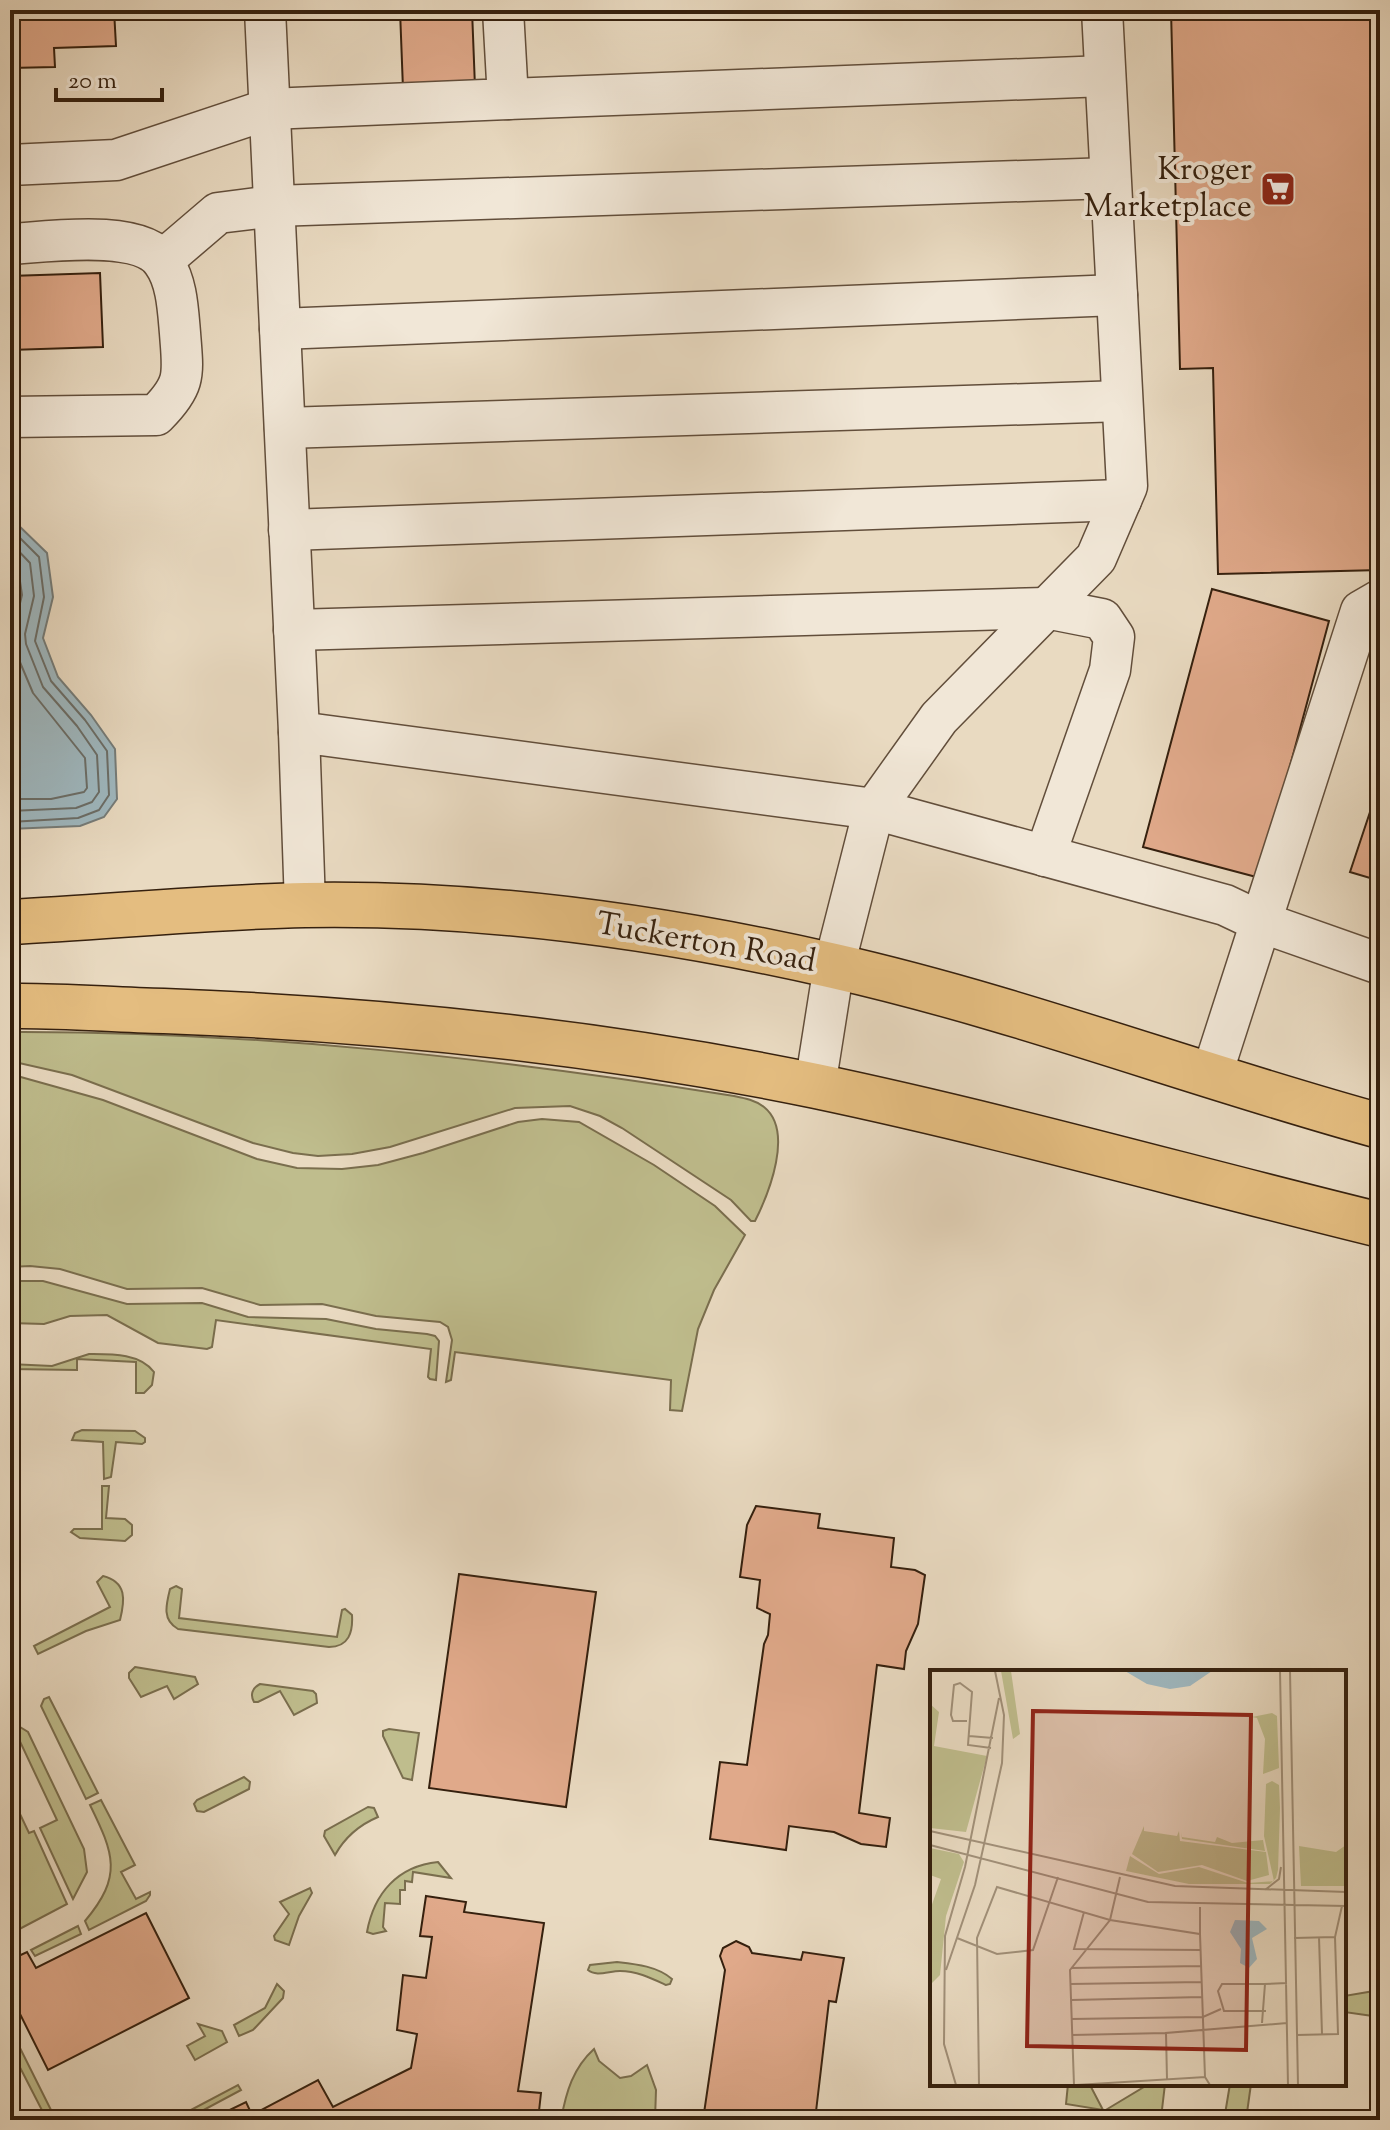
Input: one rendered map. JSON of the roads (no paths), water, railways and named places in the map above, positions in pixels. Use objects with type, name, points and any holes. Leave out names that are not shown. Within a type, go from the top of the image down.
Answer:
[{"type":"main road","name":"Tuckerton Road","points":[[10,922],[305,905],[459,909],[635,929],[834,966],[1001,1010],[1380,1126]]},
{"type":"main road","points":[[10,1006],[258,1014],[464,1032],[652,1058],[815,1086],[1380,1225]]},
{"type":"lane","points":[[265,10],[305,905]]},
{"type":"lane","points":[[503,10],[508,99]]},
{"type":"lane","points":[[815,1086],[834,966],[874,809],[939,718],[1096,558],[1127,486],[1102,10]]},
{"type":"lane","points":[[10,165],[116,160],[269,109],[1105,76]]},
{"type":"lane","points":[[163,260],[218,213],[274,206],[1110,178]]},
{"type":"lane","points":[[10,244],[101,239],[139,245],[163,260],[177,297],[183,372],[175,396],[156,415],[10,417]]},
{"type":"lane","points":[[280,329],[1117,295]]},
{"type":"lane","points":[[285,428],[1122,401]]},
{"type":"lane","points":[[289,530],[1121,500]]},
{"type":"lane","points":[[1212,1074],[1361,611],[1380,600]]},
{"type":"lane","points":[[294,630],[1046,608],[1102,619],[1114,637],[1110,670],[1045,856]]},
{"type":"lane","points":[[299,732],[874,809],[1225,905],[1261,922],[1380,964]]},
{"type":"water","points":[[10,520],[47,553],[53,597],[43,638],[58,677],[115,749],[117,799],[104,817],[80,826],[10,829]]},
{"type":"place","name":"Kroger Marketplace","points":[[1278,189]]}]
